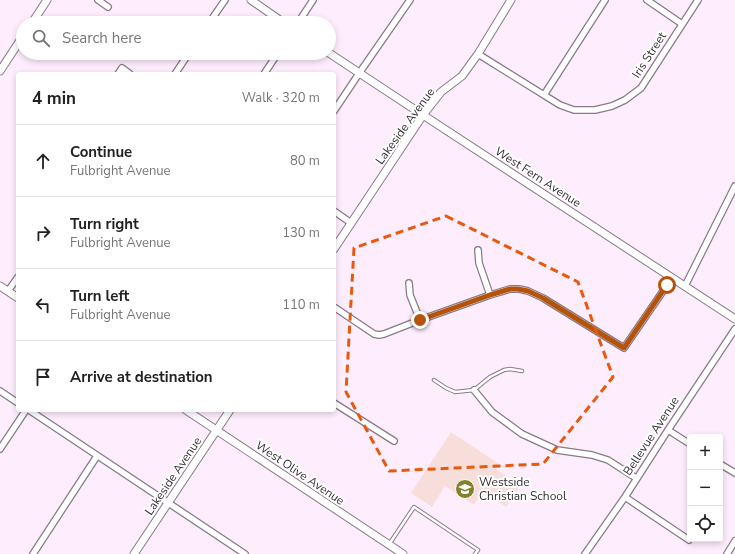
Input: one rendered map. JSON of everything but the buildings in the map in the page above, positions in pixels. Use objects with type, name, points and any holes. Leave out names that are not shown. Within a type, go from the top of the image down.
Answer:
[{"type":"street","points":[[37,16],[47,0]]},
{"type":"street","points":[[98,0],[108,6]]},
{"type":"street","points":[[215,16],[225,0]]},
{"type":"street","points":[[251,0],[274,16]]},
{"type":"street","points":[[303,16],[313,0]]},
{"type":"street","points":[[336,109],[410,0]]},
{"type":"street","name":"Lakeside Avenue","points":[[336,246],[423,115],[441,92],[462,76],[478,54],[511,0]]},
{"type":"street","points":[[544,95],[605,0]]},
{"type":"street","points":[[647,0],[682,24]]},
{"type":"street","name":"Iris Street","points":[[478,54],[560,105],[574,110],[594,110],[612,106],[625,100],[641,88],[698,0]]},
{"type":"street","points":[[0,71],[16,47]]},
{"type":"street","name":"West Fern Avenue","points":[[336,57],[735,319]]},
{"type":"street","points":[[177,72],[185,60]]},
{"type":"street","points":[[265,72],[273,60]]},
{"type":"street","points":[[119,72],[122,68],[127,72]]},
{"type":"street","points":[[685,286],[735,186]]},
{"type":"street","points":[[336,213],[351,223]]},
{"type":"street","points":[[478,250],[479,263],[490,295]]},
{"type":"street","points":[[336,308],[374,334],[379,335],[490,295],[510,289],[518,289],[528,291],[543,298],[624,348],[672,278]]},
{"type":"street","points":[[8,291],[16,281]]},
{"type":"street","points":[[409,283],[410,295],[420,320]]},
{"type":"street","points":[[0,286],[16,297]]},
{"type":"street","name":"Bellevue Avenue","points":[[588,553],[735,329]]},
{"type":"street","points":[[474,390],[492,412],[522,434],[557,450],[592,455],[608,460],[636,478]]},
{"type":"street","points":[[0,391],[16,402]]},
{"type":"street","points":[[336,405],[394,441]]},
{"type":"street","points":[[0,449],[25,412]]},
{"type":"street","points":[[32,412],[245,554]]},
{"type":"street","name":"West Olive Avenue","points":[[189,412],[403,554]]},
{"type":"street","name":"Lakeside Avenue","points":[[134,554],[229,412]]},
{"type":"street","points":[[668,430],[687,442]]},
{"type":"street","points":[[32,554],[97,456]]},
{"type":"street","points":[[723,466],[735,473]]},
{"type":"street","points":[[625,497],[687,539]]},
{"type":"street","points":[[726,554],[735,541]]},
{"type":"lane","points":[[434,380],[455,392],[474,390],[498,372],[510,369],[522,371]]},
{"type":"lane","points":[[388,544],[414,507],[478,550],[475,554]]},
{"type":"highlighted area","points":[[446,216],[578,282],[613,377],[543,464],[389,471],[346,392],[354,248]]},
{"type":"shaded area","name":"Westside Christian School","points":[[451,432],[499,464],[496,469],[520,486],[506,507],[483,491],[474,505],[445,486],[432,507],[411,493]]},
{"type":"place","name":"Westside Christian School","points":[[465,489]]},
{"type":"route","points":[[420,320],[490,295],[510,289],[518,289],[528,291],[543,298],[624,348],[667,285]]}]
